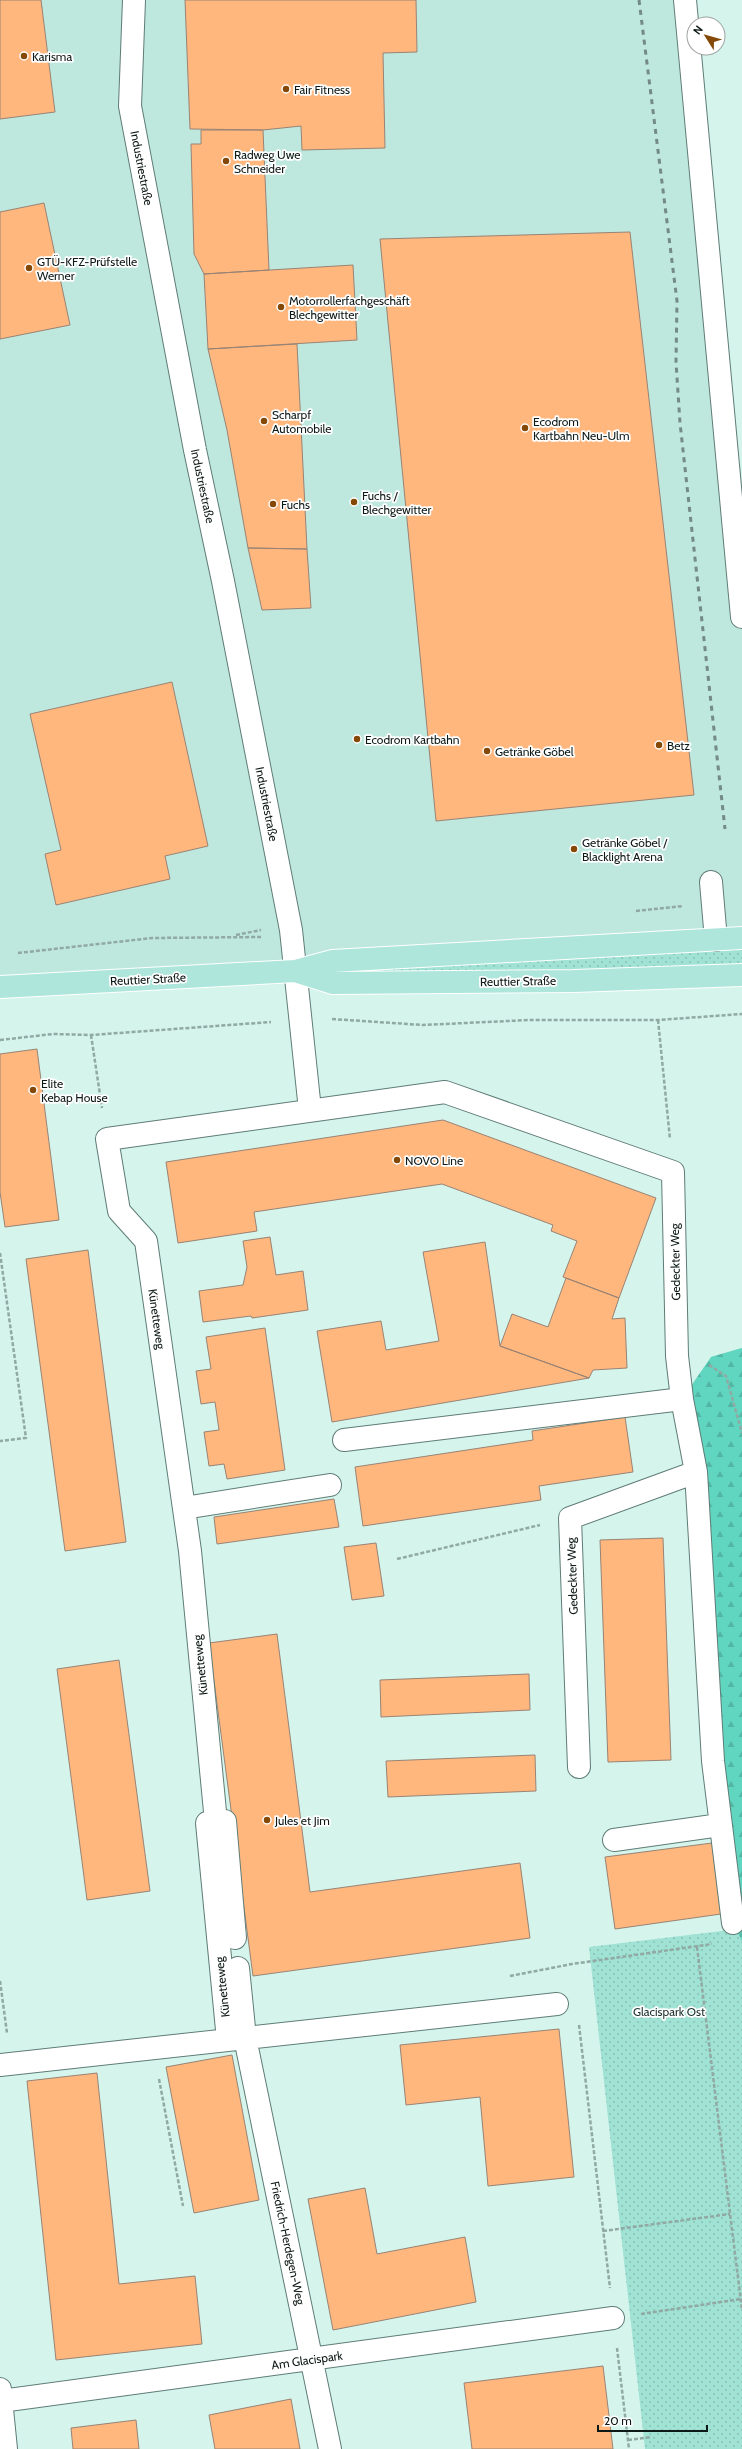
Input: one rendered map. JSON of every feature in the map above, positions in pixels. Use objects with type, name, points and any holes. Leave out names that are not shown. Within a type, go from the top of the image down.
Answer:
[{"type":"main road","name":"Reuttier Straße","points":[[0,987],[295,970],[332,960],[742,938]]},
{"type":"main road","name":"Reuttier Straße","points":[[295,970],[333,983],[574,981],[742,975]]},
{"type":"street","name":"Industriestraße","points":[[134,0],[130,106],[195,450],[289,916],[295,970]]},
{"type":"street","points":[[685,0],[742,617]]},
{"type":"street","points":[[710,882],[716,940]]},
{"type":"street","points":[[295,970],[302,1020],[310,1110]]},
{"type":"street","points":[[107,1139],[445,1092],[673,1172]]},
{"type":"street","name":"Künetteweg","points":[[107,1139],[119,1211],[146,1241],[184,1508],[216,1822],[207,1823],[236,2039]]},
{"type":"street","name":"Gedeckter Weg","points":[[673,1172],[677,1356],[682,1399],[696,1472],[713,1761],[733,1923]]},
{"type":"street","points":[[344,1440],[682,1399]]},
{"type":"street","points":[[570,1518],[696,1472]]},
{"type":"street","points":[[184,1508],[330,1485]]},
{"type":"street","name":"Gedeckter Weg","points":[[570,1518],[579,1767]]},
{"type":"street","points":[[216,1822],[225,1821],[235,1938]]},
{"type":"street","points":[[614,1840],[720,1825]]},
{"type":"street","name":"Künetteweg","points":[[236,2039],[238,1968]]},
{"type":"street","points":[[6,2064],[156,2064],[236,2039],[557,2004]]},
{"type":"street","name":"Friedrich-Herdegen-Weg","points":[[236,2039],[312,2359],[330,2449]]},
{"type":"street","name":"Am Glacispark","points":[[1,2395],[312,2359],[613,2318]]},
{"type":"street","points":[[1,2395],[6,2449]]},
{"type":"path","points":[[15,954],[152,938],[232,936]]},
{"type":"path","points":[[0,1040],[53,1034],[91,1035],[302,1020],[336,1019],[423,1025],[529,1020],[658,1020],[742,1014]]},
{"type":"path","points":[[658,1020],[673,1172]]},
{"type":"path","points":[[91,1035],[107,1139]]},
{"type":"path","points":[[0,1253],[26,1438],[0,1441]]},
{"type":"path","points":[[677,1356],[701,1360],[726,1376],[742,1433]]},
{"type":"path","points":[[397,1560],[570,1518]]},
{"type":"path","points":[[697,1947],[742,2310]]},
{"type":"path","points":[[0,1981],[6,2064]]},
{"type":"path","points":[[557,2004],[578,2015],[629,2449]]},
{"type":"path","points":[[156,2064],[183,2206]]},
{"type":"path","points":[[603,2231],[730,2214]]},
{"type":"path","points":[[613,2318],[740,2299]]},
{"type":"path","points":[[628,2440],[651,2437]]},
{"type":"shaded area","points":[[0,0],[685,0],[686,56],[690,56],[742,617],[742,941],[0,987]]},
{"type":"green space","points":[[742,941],[742,972],[338,980],[337,964]]},
{"type":"green space","name":"Glacispark Ost","points":[[742,1348],[742,2449],[645,2449],[589,1947],[722,1931],[733,1923],[711,1357]]},
{"type":"green space","points":[[742,1348],[742,1941],[733,1923],[682,1399],[711,1357]]},
{"type":"building","name":"Karisma","points":[[0,0],[41,0],[55,112],[0,119]]},
{"type":"building","name":"Fair Fitness","points":[[185,0],[416,0],[417,52],[383,53],[385,148],[302,150],[301,126],[263,130],[190,129]]},
{"type":"building","points":[[201,130],[263,130],[269,270],[204,274],[194,254],[191,144],[201,144]]},
{"type":"building","name":"GTÜ-KFZ-Prüfstelle Werner","points":[[44,203],[70,325],[0,339],[0,212]]},
{"type":"building","name":"Ecodrom Kartbahn Neu-Ulm","points":[[630,232],[694,795],[436,821],[380,239]]},
{"type":"building","name":"Motorrollerfachgeschäft Blechgewitter","points":[[353,265],[357,340],[208,349],[204,274]]},
{"type":"building","points":[[297,344],[307,549],[248,548],[227,430],[208,349]]},
{"type":"building","points":[[248,548],[307,549],[311,608],[262,610]]},
{"type":"building","points":[[172,682],[208,846],[165,856],[170,879],[56,905],[45,854],[61,850],[30,714]]},
{"type":"building","points":[[37,1049],[59,1220],[5,1227],[0,1192],[0,1054]]},
{"type":"building","points":[[443,1120],[656,1198],[619,1298],[563,1277],[577,1241],[551,1231],[553,1225],[442,1184],[254,1212],[257,1231],[178,1243],[166,1162]]},
{"type":"building","points":[[270,1237],[276,1275],[303,1271],[308,1310],[252,1318],[251,1316],[203,1322],[199,1291],[243,1285],[247,1267],[243,1241]]},
{"type":"building","points":[[485,1242],[500,1346],[589,1378],[332,1422],[317,1331],[381,1321],[386,1350],[439,1341],[423,1252]]},
{"type":"building","points":[[88,1250],[126,1542],[65,1551],[26,1259]]},
{"type":"building","points":[[566,1278],[619,1298],[612,1319],[625,1318],[627,1368],[593,1370],[589,1378],[500,1346],[512,1314],[548,1327]]},
{"type":"building","points":[[265,1328],[285,1470],[227,1479],[224,1464],[209,1466],[204,1432],[219,1430],[215,1402],[201,1404],[196,1371],[211,1369],[206,1337]]},
{"type":"building","points":[[625,1417],[633,1472],[539,1486],[541,1500],[363,1526],[355,1467],[533,1440],[532,1431]]},
{"type":"building","points":[[334,1499],[339,1527],[217,1544],[214,1517]]},
{"type":"building","points":[[663,1538],[671,1760],[608,1762],[600,1540]]},
{"type":"building","points":[[376,1543],[384,1596],[352,1600],[344,1547]]},
{"type":"building","name":"Jules et Jim","points":[[277,1634],[310,1892],[520,1863],[530,1938],[253,1976],[209,1643]]},
{"type":"building","points":[[119,1660],[150,1891],[87,1900],[57,1669]]},
{"type":"building","points":[[529,1674],[530,1710],[381,1717],[380,1680]]},
{"type":"building","points":[[535,1755],[536,1791],[388,1797],[386,1761]]},
{"type":"building","points":[[712,1843],[721,1914],[615,1929],[605,1857]]},
{"type":"building","points":[[559,2029],[574,2177],[488,2186],[480,2097],[406,2105],[400,2045]]},
{"type":"building","points":[[232,2055],[259,2200],[194,2213],[166,2067]]},
{"type":"building","points":[[97,2073],[119,2284],[195,2276],[202,2344],[56,2360],[27,2081]]},
{"type":"building","points":[[365,2188],[377,2254],[465,2237],[476,2302],[333,2330],[308,2199]]},
{"type":"building","points":[[603,2366],[613,2449],[472,2449],[464,2383]]},
{"type":"building","points":[[291,2399],[300,2449],[215,2449],[209,2415]]},
{"type":"building","points":[[136,2420],[139,2449],[73,2449],[71,2428]]},
{"type":"railway","points":[[639,0],[677,301],[676,362],[680,423],[725,829]]},
{"type":"place","name":"Karisma","points":[[24,56]]},
{"type":"place","name":"Fair Fitness","points":[[286,89]]},
{"type":"place","name":"Radweg Uwe Schneider","points":[[226,161]]},
{"type":"place","name":"GTÜ-KFZ-Prüfstelle Werner","points":[[29,268]]},
{"type":"place","name":"Motorrollerfachgeschäft Blechgewitter","points":[[281,307]]},
{"type":"place","name":"Scharpf Automobile","points":[[264,421]]},
{"type":"place","name":"Ecodrom Kartbahn Neu-Ulm","points":[[525,428]]},
{"type":"place","name":"Fuchs / Blechgewitter","points":[[354,502]]},
{"type":"place","name":"Fuchs","points":[[273,504]]},
{"type":"place","name":"Ecodrom Kartbahn","points":[[357,739]]},
{"type":"place","name":"Betz","points":[[659,745]]},
{"type":"place","name":"Getränke Göbel","points":[[487,751]]},
{"type":"place","name":"Getränke Göbel / Blacklight Arena","points":[[574,849]]},
{"type":"place","name":"Elite Kebap House","points":[[33,1090]]},
{"type":"place","name":"NOVO Line","points":[[397,1160]]},
{"type":"place","name":"Jules et Jim","points":[[267,1820]]}]
